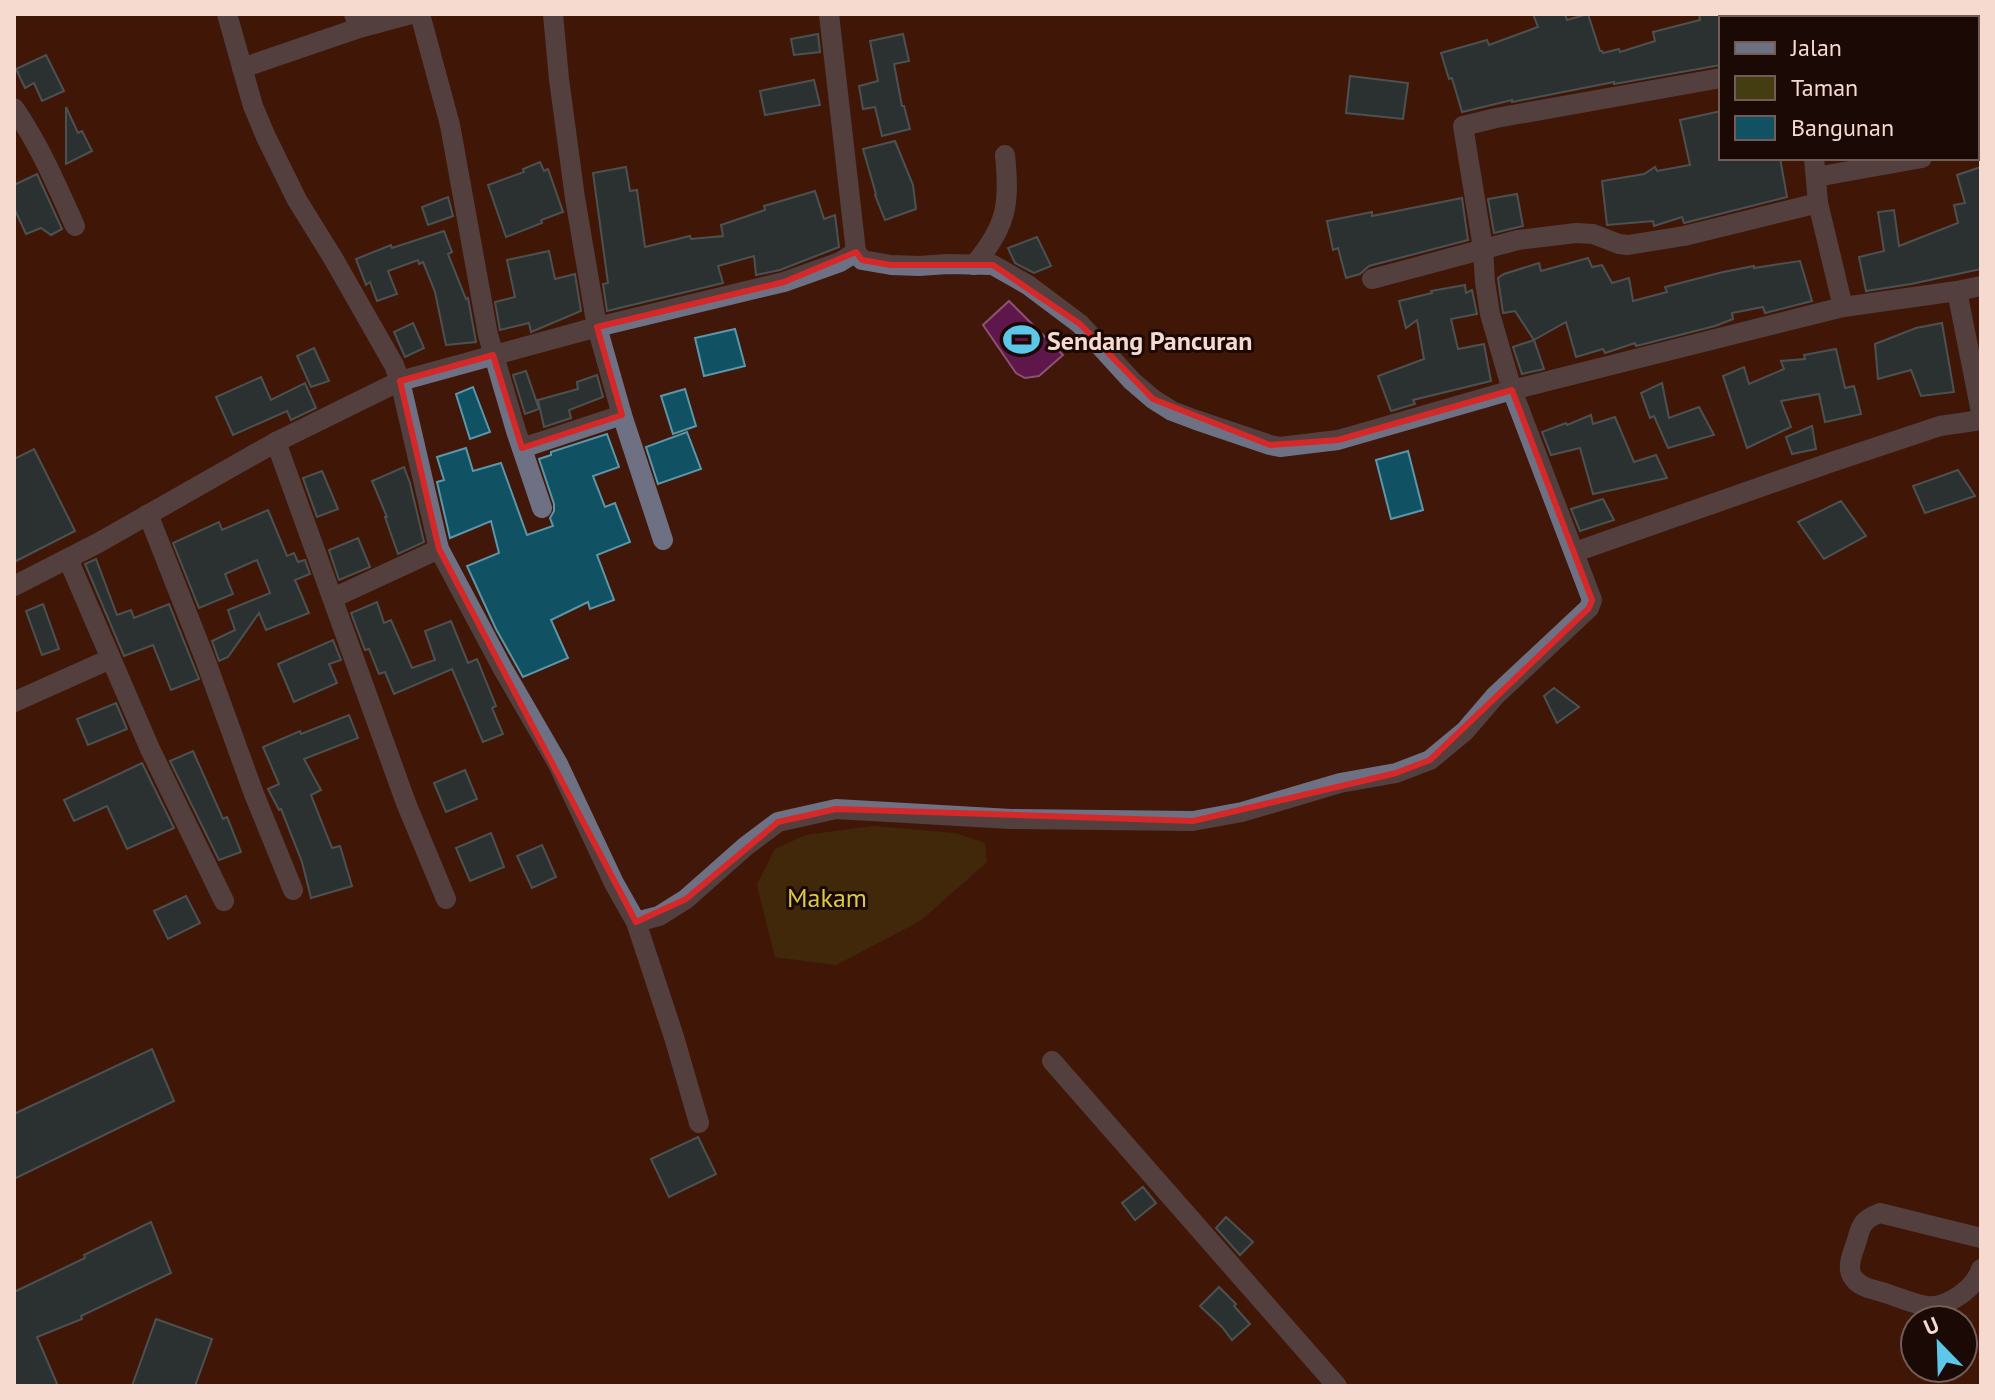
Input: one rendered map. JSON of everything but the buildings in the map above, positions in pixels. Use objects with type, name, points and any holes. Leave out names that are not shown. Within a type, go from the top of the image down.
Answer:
[{"type":"street","points":[[227,14],[259,122],[297,200],[394,365],[439,549],[558,764],[614,883],[636,922],[699,1123]]},
{"type":"street","points":[[242,68],[356,21],[411,14]]},
{"type":"street","points":[[420,14],[450,125],[493,355],[542,508]]},
{"type":"street","points":[[553,14],[575,198],[597,327],[663,540]]},
{"type":"street","points":[[829,14],[856,252],[862,260],[891,265],[993,265],[1028,285],[1080,324],[1132,381],[1153,399],[1172,411],[1270,445],[1280,447],[1338,440],[1512,390],[1843,307],[1981,286]]},
{"type":"street","points":[[636,922],[659,916],[686,899],[778,822],[836,809],[1011,819],[1193,821],[1242,812],[1340,783],[1396,773],[1430,760],[1465,731],[1495,696],[1589,608],[1592,600],[1512,390],[1490,314],[1483,248],[1463,126],[1719,78]]},
{"type":"street","points":[[14,108],[53,178],[75,226]]},
{"type":"street","points":[[974,265],[986,251],[1005,212],[1008,197],[1005,155]]},
{"type":"street","points":[[1843,307],[1818,203],[1815,167],[1898,160]]},
{"type":"street","points":[[1372,279],[1518,240],[1576,233],[1593,234],[1628,245],[1684,236],[1818,203]]},
{"type":"street","points":[[14,586],[276,442],[400,381],[597,327],[784,282],[840,262],[856,252]]},
{"type":"street","points":[[1957,291],[1981,412]]},
{"type":"street","points":[[522,448],[622,415]]},
{"type":"street","points":[[1575,552],[1940,426],[1981,420]]},
{"type":"street","points":[[276,442],[406,803],[446,899]]},
{"type":"street","points":[[148,514],[293,890]]},
{"type":"street","points":[[333,598],[439,549]]},
{"type":"street","points":[[68,559],[150,749],[224,901]]},
{"type":"street","points":[[14,702],[110,659]]},
{"type":"street","points":[[1052,1061],[1337,1386]]},
{"type":"street","points":[[1981,1238],[1880,1213],[1867,1218],[1860,1228],[1849,1266],[1852,1276],[1860,1285],[1926,1306],[1957,1297],[1979,1276],[1981,1269]]},
{"type":"highlighted area","points":[[856,252],[862,260],[891,265],[993,265],[1080,324],[1153,399],[1270,445],[1338,440],[1512,390],[1592,600],[1589,608],[1430,760],[1396,773],[1193,821],[836,809],[778,822],[686,899],[636,922],[439,549],[400,381],[493,355],[522,448],[622,415],[597,327],[784,282]]},
{"type":"green space","name":"Makam","points":[[872,826],[955,833],[985,843],[987,862],[920,921],[836,965],[775,957],[757,885],[775,849],[806,835]]},
{"type":"shaded area","name":"Sendang Pancuran","points":[[1009,301],[1063,355],[1039,376],[1025,378],[1016,373],[983,325]]},
{"type":"place","name":"Sendang Pancuran","points":[[1021,340]]}]
